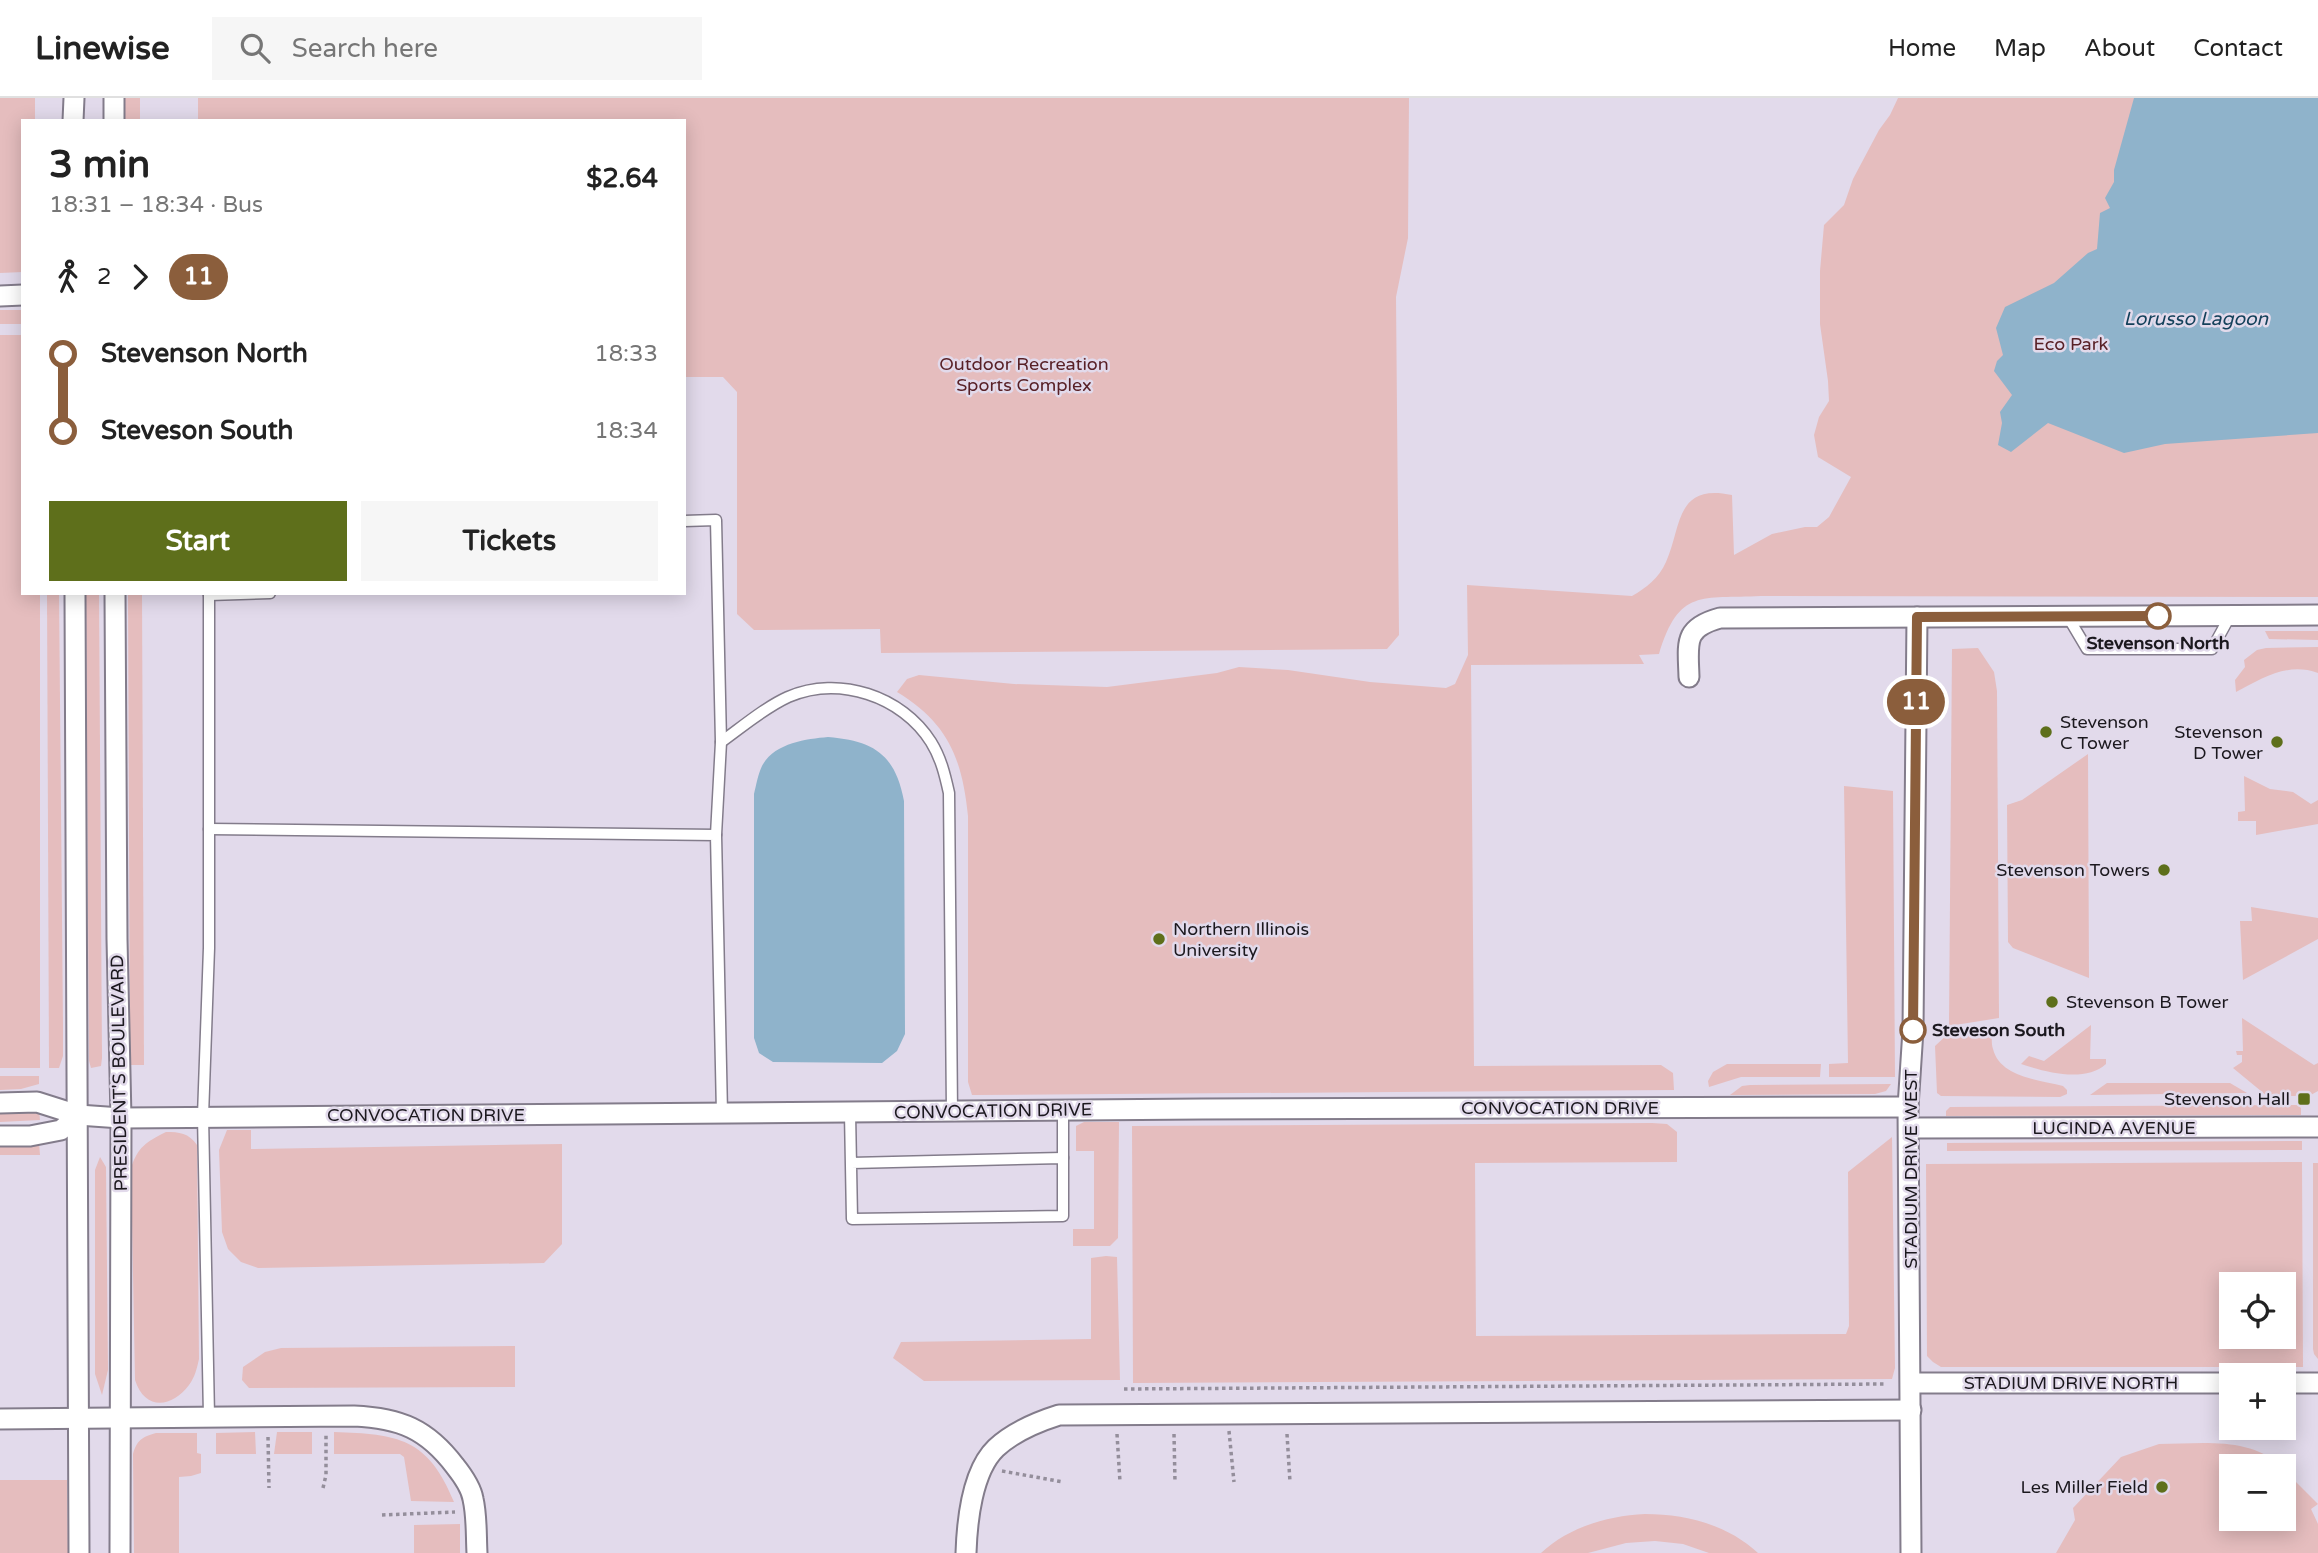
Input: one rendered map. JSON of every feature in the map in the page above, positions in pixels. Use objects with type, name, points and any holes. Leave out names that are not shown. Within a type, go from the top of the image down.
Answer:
[{"type":"street","points":[[74,98],[74,119]]},
{"type":"street","points":[[114,98],[114,119]]},
{"type":"street","points":[[0,296],[21,295]]},
{"type":"street","points":[[75,595],[79,1553]]},
{"type":"street","name":"PRESIDENT'S BOULEVARD","points":[[115,595],[121,1118],[120,1553]]},
{"type":"street","points":[[1689,677],[1689,645],[1692,633],[1702,623],[1720,618],[2318,615]]},
{"type":"street","name":"STADIUM DRIVE WEST","points":[[1911,1553],[1908,1107],[1913,1030],[1917,617]]},
{"type":"street","name":"CONVOCATION DRIVE","points":[[0,1102],[37,1102],[78,1115],[121,1118],[1908,1107]]},
{"type":"street","points":[[0,1136],[30,1136],[61,1130],[78,1115]]},
{"type":"street","name":"LUCINDA AVENUE","points":[[1909,1128],[2318,1127]]},
{"type":"street","name":"STADIUM DRIVE NORTH","points":[[1911,1383],[2219,1383]]},
{"type":"street","points":[[2296,1383],[2318,1383]]},
{"type":"street","points":[[967,1553],[967,1524],[973,1497],[982,1471],[994,1450],[1037,1422],[1059,1415],[1911,1410]]},
{"type":"street","points":[[0,1419],[380,1417],[403,1423],[423,1433],[440,1447],[470,1489],[477,1553]]},
{"type":"lane","points":[[686,521],[716,520],[721,742],[716,835],[722,1113]]},
{"type":"lane","points":[[209,595],[209,948],[204,1116],[209,1416]]},
{"type":"lane","points":[[2068,617],[2087,649],[2213,649],[2230,616]]},
{"type":"lane","points":[[721,742],[789,697],[823,689],[844,689],[864,692],[901,709],[932,743],[944,767],[949,793],[952,1112]]},
{"type":"lane","points":[[209,829],[716,835]]},
{"type":"lane","points":[[850,1113],[852,1219],[1063,1216],[1063,1111]]},
{"type":"lane","points":[[851,1163],[1063,1158]]},
{"type":"path","points":[[1124,1389],[1884,1384]]},
{"type":"path","points":[[1228,1426],[1234,1482]]},
{"type":"path","points":[[1286,1428],[1290,1482]]},
{"type":"path","points":[[1116,1429],[1120,1482]]},
{"type":"path","points":[[1174,1429],[1175,1482]]},
{"type":"path","points":[[323,1488],[326,1475],[326,1433]]},
{"type":"path","points":[[268,1435],[269,1488]]},
{"type":"path","points":[[1000,1471],[1063,1482]]},
{"type":"path","points":[[382,1515],[456,1511]]},
{"type":"green space","points":[[0,98],[35,98],[35,119],[21,119],[21,272],[0,273]]},
{"type":"green space","points":[[125,98],[140,98],[140,119],[125,119]]},
{"type":"green space","name":"Outdoor Recreation Sports Complex","points":[[198,98],[1409,98],[1408,238],[1396,297],[1399,635],[1387,649],[881,653],[880,629],[754,630],[737,614],[737,392],[723,377],[686,377],[686,119],[198,119]]},
{"type":"green space","name":"Eco Park","points":[[1898,98],[2318,98],[2318,597],[1708,598],[1684,607],[1667,633],[1659,654],[1639,655],[1644,664],[1471,665],[1474,1066],[1661,1065],[1673,1073],[1674,1090],[972,1095],[968,1082],[968,816],[965,795],[956,759],[940,730],[929,716],[897,692],[907,679],[919,675],[1014,684],[1107,687],[1217,673],[1239,667],[1446,688],[1455,684],[1468,655],[1467,585],[1632,596],[1660,573],[1684,510],[1690,501],[1700,495],[1732,495],[1734,555],[1772,534],[1817,527],[1829,517],[1851,477],[1818,457],[1814,435],[1819,417],[1829,401],[1820,324],[1820,271],[1824,225],[1844,205],[1853,179]]},
{"type":"green space","points":[[0,310],[21,310],[21,324],[0,324]]},
{"type":"green space","points":[[0,335],[21,335],[21,595],[40,595],[40,1068],[0,1068]]},
{"type":"green space","points":[[47,595],[59,595],[63,1056],[59,1068],[49,1068]]},
{"type":"green space","points":[[86,595],[99,595],[101,1066],[91,1068]]},
{"type":"green space","points":[[128,595],[142,595],[144,1065],[130,1065]]},
{"type":"green space","points":[[2265,631],[2318,631],[2318,640],[2269,639]]},
{"type":"green space","points":[[2318,647],[2318,673],[2286,670],[2236,692],[2235,680],[2245,667],[2244,660],[2257,650]]},
{"type":"green space","points":[[1978,648],[1994,672],[1997,691],[1999,1018],[1949,1026],[1952,649]]},
{"type":"green space","points":[[2088,754],[2089,978],[2013,948],[2008,942],[2007,805],[2022,800]]},
{"type":"green space","points":[[2244,776],[2270,789],[2293,792],[2311,804],[2318,800],[2318,824],[2256,835],[2256,821],[2238,821],[2238,812],[2245,811]]},
{"type":"green space","points":[[1844,786],[1893,791],[1895,1077],[1829,1077],[1829,1064],[1848,1063]]},
{"type":"green space","points":[[2251,907],[2318,918],[2318,939],[2243,980],[2240,921],[2252,921]]},
{"type":"green space","points":[[2242,1018],[2314,1065],[2318,1063],[2318,1091],[2309,1096],[2267,1096],[2233,1068],[2242,1062],[2242,1055],[2237,1055],[2236,1051],[2243,1051]]},
{"type":"green space","points":[[2091,1025],[2090,1059],[2106,1059],[2106,1064],[2097,1070],[2065,1074],[2021,1064],[2029,1056],[2044,1061]]},
{"type":"green space","points":[[1992,1027],[1993,1049],[2004,1066],[2022,1076],[2063,1086],[2067,1094],[2060,1097],[1941,1096],[1937,1093],[1935,1046],[1950,1032]]},
{"type":"green space","points":[[1727,1064],[1821,1064],[1820,1077],[1741,1077],[1709,1087],[1708,1081],[1713,1072]]},
{"type":"green space","points":[[0,1076],[39,1076],[39,1084],[21,1089],[0,1090]]},
{"type":"green space","points":[[2107,1083],[2230,1083],[2247,1093],[2090,1095]]},
{"type":"green space","points":[[1891,1084],[1886,1091],[1875,1094],[1730,1095],[1742,1086],[1750,1085]]},
{"type":"green space","points":[[2298,1105],[2301,1115],[1946,1116],[1950,1107]]},
{"type":"green space","points":[[0,1110],[39,1110],[40,1120],[0,1122]]},
{"type":"green space","points":[[1084,1122],[1119,1122],[1118,1238],[1110,1246],[1073,1246],[1073,1229],[1094,1229],[1094,1151],[1076,1151],[1076,1126]]},
{"type":"green space","points":[[1667,1124],[1677,1132],[1677,1162],[1475,1163],[1476,1336],[1846,1334],[1849,1326],[1848,1172],[1892,1137],[1895,1368],[1892,1379],[1133,1383],[1132,1126]]},
{"type":"green space","points":[[227,1130],[251,1130],[251,1149],[562,1144],[562,1244],[544,1263],[258,1268],[241,1262],[228,1249],[222,1232],[219,1150]]},
{"type":"green space","points":[[166,1132],[183,1134],[197,1145],[199,1359],[193,1379],[182,1393],[167,1402],[159,1403],[145,1397],[135,1380],[131,1168],[144,1146]]},
{"type":"green space","points":[[2302,1141],[2302,1150],[1947,1151],[1947,1143]]},
{"type":"green space","points":[[0,1142],[39,1143],[40,1155],[0,1155]]},
{"type":"green space","points":[[100,1157],[106,1167],[108,1370],[102,1395],[95,1374],[95,1170]]},
{"type":"green space","points":[[2302,1162],[2303,1367],[2296,1367],[2296,1363],[2219,1363],[2219,1367],[1941,1367],[1927,1356],[1926,1164]]},
{"type":"green space","points":[[2313,1163],[2318,1163],[2318,1359],[2313,1349]]},
{"type":"green space","points":[[1117,1257],[1120,1380],[924,1381],[893,1358],[901,1342],[1091,1339],[1091,1258]]},
{"type":"green space","points":[[515,1346],[515,1387],[249,1388],[242,1380],[243,1367],[265,1352],[281,1348]]},
{"type":"green space","points":[[255,1432],[256,1454],[216,1454],[216,1433]]},
{"type":"green space","points":[[277,1432],[312,1432],[312,1454],[274,1454]]},
{"type":"green space","points":[[334,1432],[376,1435],[408,1444],[433,1464],[454,1502],[411,1501],[404,1457],[400,1454],[334,1454]]},
{"type":"green space","points":[[156,1433],[197,1433],[201,1473],[179,1477],[179,1553],[134,1553],[133,1454],[141,1440]]},
{"type":"green space","name":"Les Miller Field","points":[[2159,1444],[2223,1444],[2263,1454],[2219,1454],[2219,1531],[2296,1531],[2296,1482],[2318,1504],[2311,1509],[2318,1524],[2318,1553],[2056,1553],[2075,1520],[2073,1508],[2121,1457]]},
{"type":"green space","points":[[0,1480],[67,1480],[68,1553],[0,1553]]},
{"type":"green space","points":[[1645,1514],[1676,1516],[1706,1523],[1733,1535],[1758,1553],[1709,1553],[1683,1544],[1655,1541],[1626,1543],[1588,1553],[1541,1553],[1564,1536],[1589,1524]]},
{"type":"green space","points":[[460,1524],[460,1553],[414,1553],[414,1525]]},
{"type":"water","name":"Lorusso Lagoon","points":[[2134,98],[2318,98],[2318,433],[2165,444],[2124,453],[2048,423],[2011,452],[1998,445],[2002,423],[2000,412],[2012,395],[1994,371],[1997,361],[2003,355],[1996,328],[2005,307],[2054,283],[2088,253],[2097,249],[2100,213],[2110,208],[2105,198],[2114,182],[2114,170]]},
{"type":"water","points":[[828,737],[858,742],[880,753],[895,772],[904,801],[905,1034],[897,1051],[882,1063],[773,1062],[759,1053],[754,1038],[754,794],[757,780],[767,758],[782,747]]},
{"type":"bus line","name":"11","points":[[1913,1030],[1917,617],[2158,616]]},
{"type":"place","name":"Stevenson North","points":[[2158,616]]},
{"type":"place","name":"Stevenson C Tower","points":[[2046,732]]},
{"type":"place","name":"Stevenson D Tower","points":[[2277,742]]},
{"type":"place","name":"Stevenson Towers","points":[[2164,870]]},
{"type":"place","name":"Northern Illinois University","points":[[1159,939]]},
{"type":"place","name":"Stevenson B Tower","points":[[2052,1002]]},
{"type":"place","name":"Steveson South","points":[[1913,1030]]},
{"type":"place","name":"Stevenson Hall","points":[[2304,1099]]},
{"type":"place","name":"Les Miller Field","points":[[2162,1487]]}]
